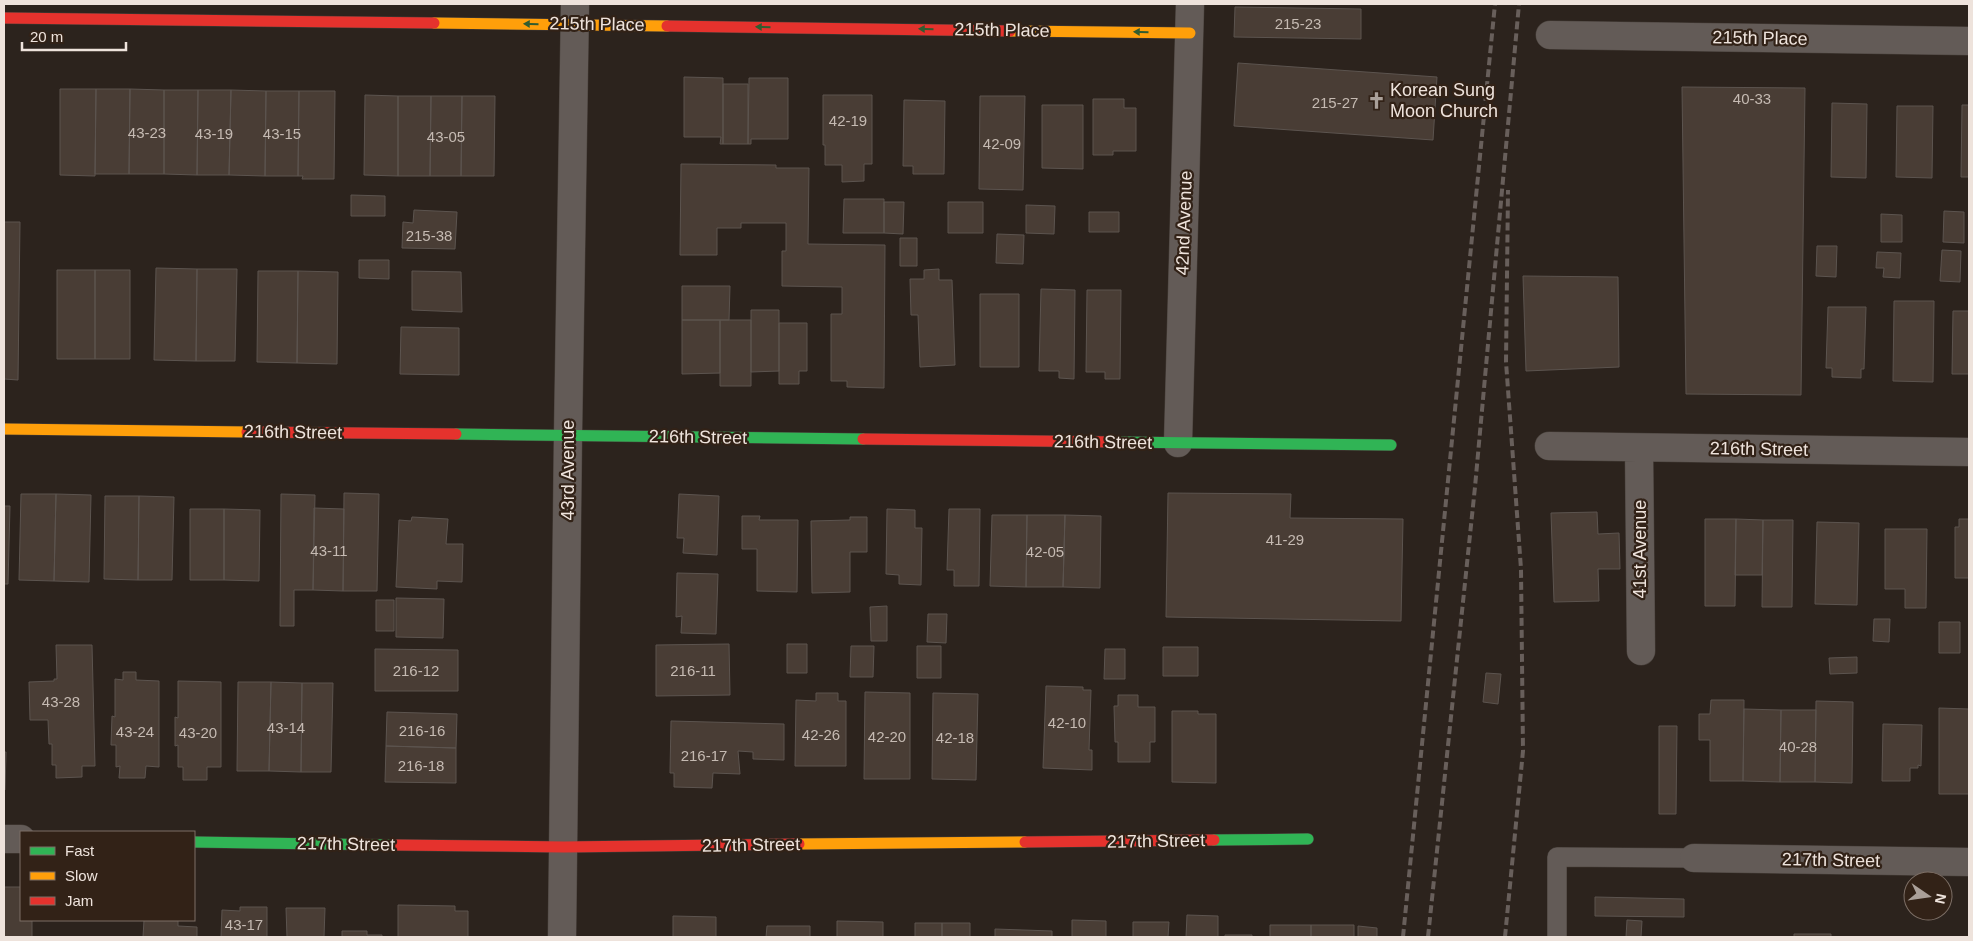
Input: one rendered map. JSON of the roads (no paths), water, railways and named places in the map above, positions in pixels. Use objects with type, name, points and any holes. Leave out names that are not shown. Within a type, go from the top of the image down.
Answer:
[{"type":"street","name":"42nd Avenue","points":[[1178,443],[1190,4]]},
{"type":"street","name":"215th Place","points":[[4,18],[575,14],[1190,33]]},
{"type":"street","name":"43rd Avenue","points":[[562,937],[575,14]]},
{"type":"street","name":"215th Place","points":[[1550,35],[1969,41]]},
{"type":"street","name":"216th Street","points":[[4,429],[1391,445]]},
{"type":"street","name":"216th Street","points":[[1550,446],[1969,452]]},
{"type":"street","name":"41st Avenue","points":[[1639,448],[1641,651]]},
{"type":"street","points":[[4,839],[20,839]]},
{"type":"street","name":"217th Street","points":[[195,842],[564,847],[1308,839]]},
{"type":"street","name":"217th Street","points":[[1694,858],[1969,862]]},
{"type":"lane","points":[[1557,937],[1558,857],[1694,858]]},
{"type":"railway","points":[[1403,937],[1495,4]]},
{"type":"railway","points":[[1428,937],[1475,487],[1519,4]]},
{"type":"railway","points":[[1505,937],[1523,751],[1521,569],[1506,362],[1508,190]]},
{"type":"place","name":"Korean Sung Moon Church","points":[[1376,100]]}]
